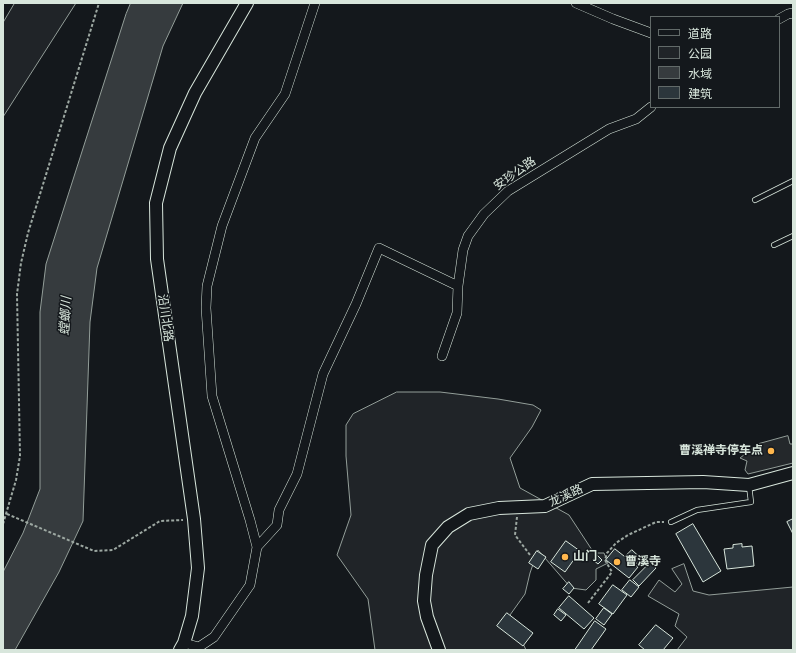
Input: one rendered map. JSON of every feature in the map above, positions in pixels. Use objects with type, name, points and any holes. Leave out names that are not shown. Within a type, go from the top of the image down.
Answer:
[{"type":"main road","name":"沿川北路","points":[[182,647],[192,616],[198,568],[194,519],[157,259],[156,202],[170,148],[195,93],[247,3]]},
{"type":"main road","name":"龙溪路","points":[[439,650],[427,617],[424,601],[426,575],[432,545],[448,527],[469,514],[499,508],[545,506],[592,484],[703,482],[749,485],[793,473]]},
{"type":"street","points":[[182,647],[199,647],[214,637],[250,585],[257,547],[212,396],[206,308],[207,286],[222,226],[249,153],[255,138],[286,94],[315,3]]},
{"type":"street","points":[[576,3],[650,33]]},
{"type":"street","points":[[780,18],[793,13]]},
{"type":"street","name":"安珍公路","points":[[442,356],[457,313],[458,286],[463,250],[468,236],[484,214],[508,191],[609,130],[636,119],[650,108]]},
{"type":"street","points":[[257,547],[277,525],[279,510],[297,474],[323,374],[356,304],[379,248],[458,286]]},
{"type":"lane","points":[[755,200],[793,181]]},
{"type":"lane","points":[[774,245],[793,236]]},
{"type":"lane","points":[[671,522],[697,510],[751,502],[749,485]]},
{"type":"path","points":[[3,524],[16,480],[20,456],[16,294],[21,263],[28,233],[99,3]]},
{"type":"path","points":[[515,507],[517,522],[515,535],[530,555]]},
{"type":"path","points":[[7,514],[94,551],[113,550],[160,521],[194,519]]},
{"type":"path","points":[[588,604],[612,572],[604,560],[607,553],[616,543],[628,535],[656,522],[671,522]]},
{"type":"green space","points":[[15,3],[76,3],[3,117],[3,23]]},
{"type":"green space","points":[[397,392],[440,392],[498,399],[533,405],[541,410],[532,427],[510,458],[520,488],[569,515],[594,553],[604,553],[608,563],[596,569],[596,580],[586,590],[571,588],[538,550],[525,594],[510,615],[526,650],[375,650],[368,599],[337,555],[351,515],[346,456],[346,425],[353,414]]},
{"type":"green space","points":[[684,564],[693,591],[709,595],[793,587],[793,650],[677,650],[687,637],[675,626],[679,614],[648,596],[659,580],[675,592],[682,584],[672,569]]},
{"type":"shaded area","name":"曹溪禅寺停车点","points":[[788,436],[790,444],[793,444],[793,463],[748,474],[745,470],[747,461],[740,458],[758,444]]},
{"type":"water","name":"螳螂川","points":[[131,3],[183,3],[163,46],[97,268],[90,322],[83,521],[59,572],[15,650],[3,650],[3,572],[23,533],[40,489],[40,312],[46,264],[126,14]]},
{"type":"building","points":[[793,519],[793,534],[787,522]]},
{"type":"building","points":[[693,524],[721,571],[703,582],[676,534]]},
{"type":"building","name":"山门","points":[[566,541],[580,551],[565,572],[551,562]]},
{"type":"building","points":[[742,544],[742,547],[752,546],[754,566],[727,569],[724,549],[733,548],[733,545]]},
{"type":"building","points":[[615,549],[638,567],[629,578],[606,560]]},
{"type":"building","points":[[632,550],[645,562],[641,567],[627,555]]},
{"type":"building","points":[[537,551],[546,557],[538,569],[529,563]]},
{"type":"building","points":[[597,555],[602,560],[598,564],[593,560]]},
{"type":"building","points":[[651,562],[656,568],[639,586],[633,580]]},
{"type":"building","points":[[630,580],[639,587],[631,597],[622,590]]},
{"type":"building","points":[[569,582],[574,588],[569,594],[563,589]]},
{"type":"building","points":[[613,585],[627,595],[613,614],[599,604]]},
{"type":"building","points":[[569,596],[594,618],[584,629],[559,608]]},
{"type":"building","points":[[604,608],[612,614],[604,625],[596,619]]},
{"type":"building","points":[[558,609],[566,615],[561,621],[554,615]]},
{"type":"building","points":[[507,613],[533,633],[523,646],[497,626]]},
{"type":"building","points":[[595,621],[606,629],[591,650],[575,650]]},
{"type":"building","points":[[656,625],[673,638],[663,650],[645,650],[639,645]]},
{"type":"place","name":"曹溪禅寺停车点","points":[[771,451]]},
{"type":"place","name":"山门","points":[[565,557]]},
{"type":"place","name":"曹溪寺","points":[[617,562]]}]
